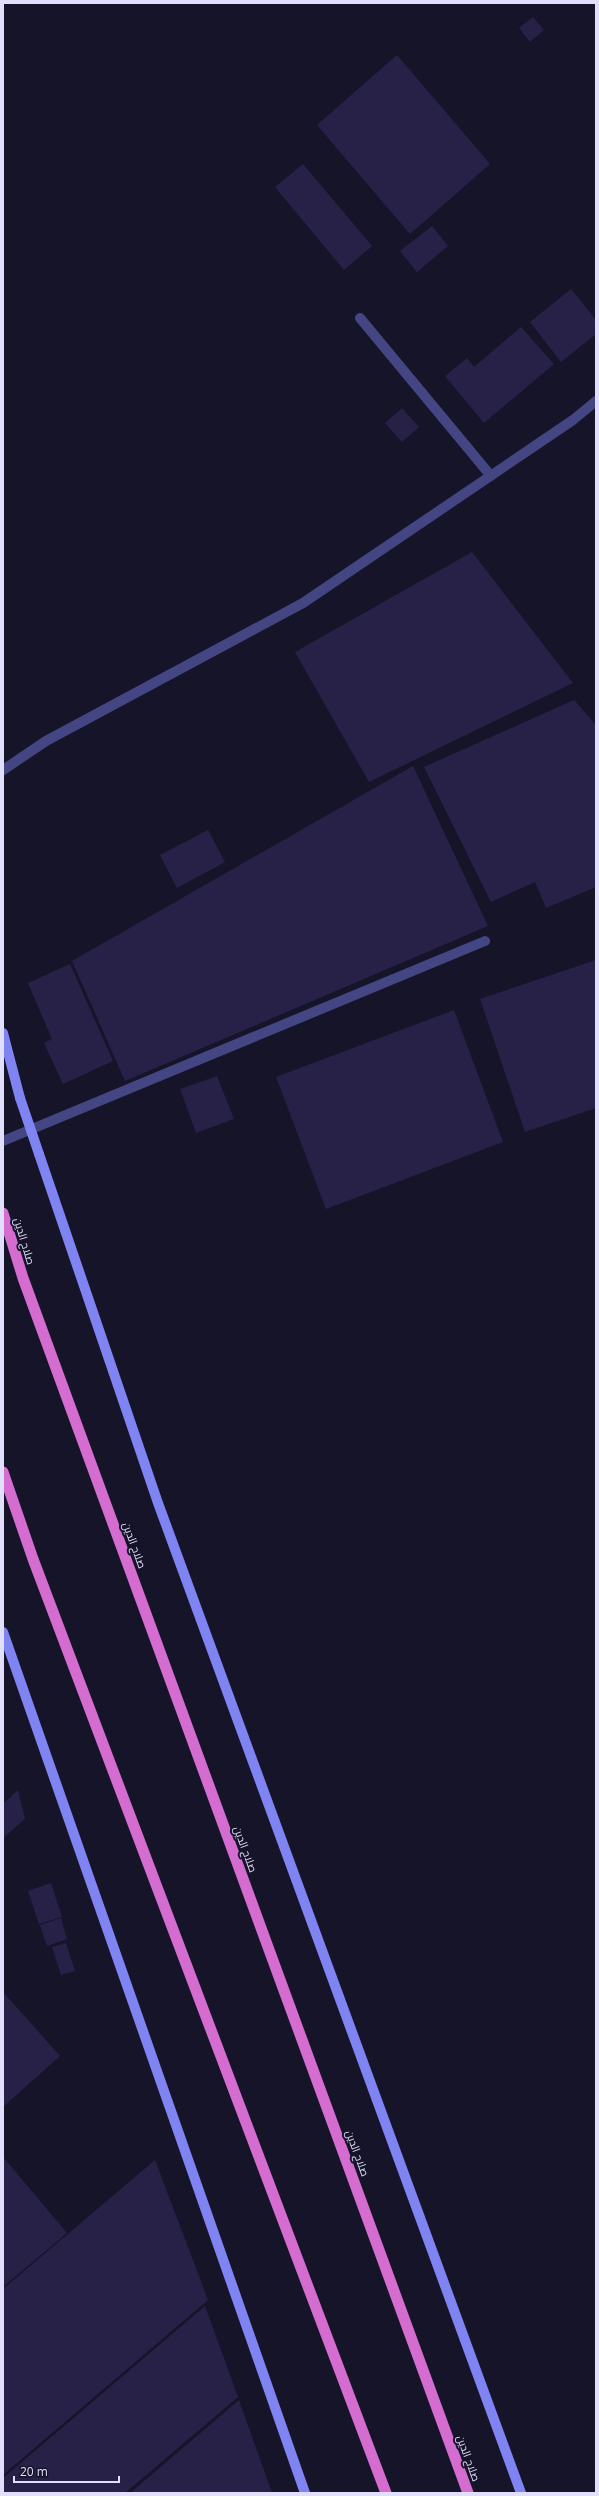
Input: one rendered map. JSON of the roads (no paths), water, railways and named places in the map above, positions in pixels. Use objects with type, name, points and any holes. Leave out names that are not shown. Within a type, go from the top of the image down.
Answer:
[{"type":"highway","name":"صلاح الدين","points":[[3,1214],[23,1278],[468,2493]]},
{"type":"highway","points":[[3,1472],[35,1566],[386,2493]]},
{"type":"main road","points":[[3,1033],[20,1098],[158,1503],[521,2493]]},
{"type":"main road","points":[[3,1632],[305,2493]]},
{"type":"street","points":[[360,318],[491,476]]},
{"type":"street","points":[[3,770],[46,741],[302,603],[573,420],[596,401]]},
{"type":"street","points":[[3,1141],[485,941]]}]
